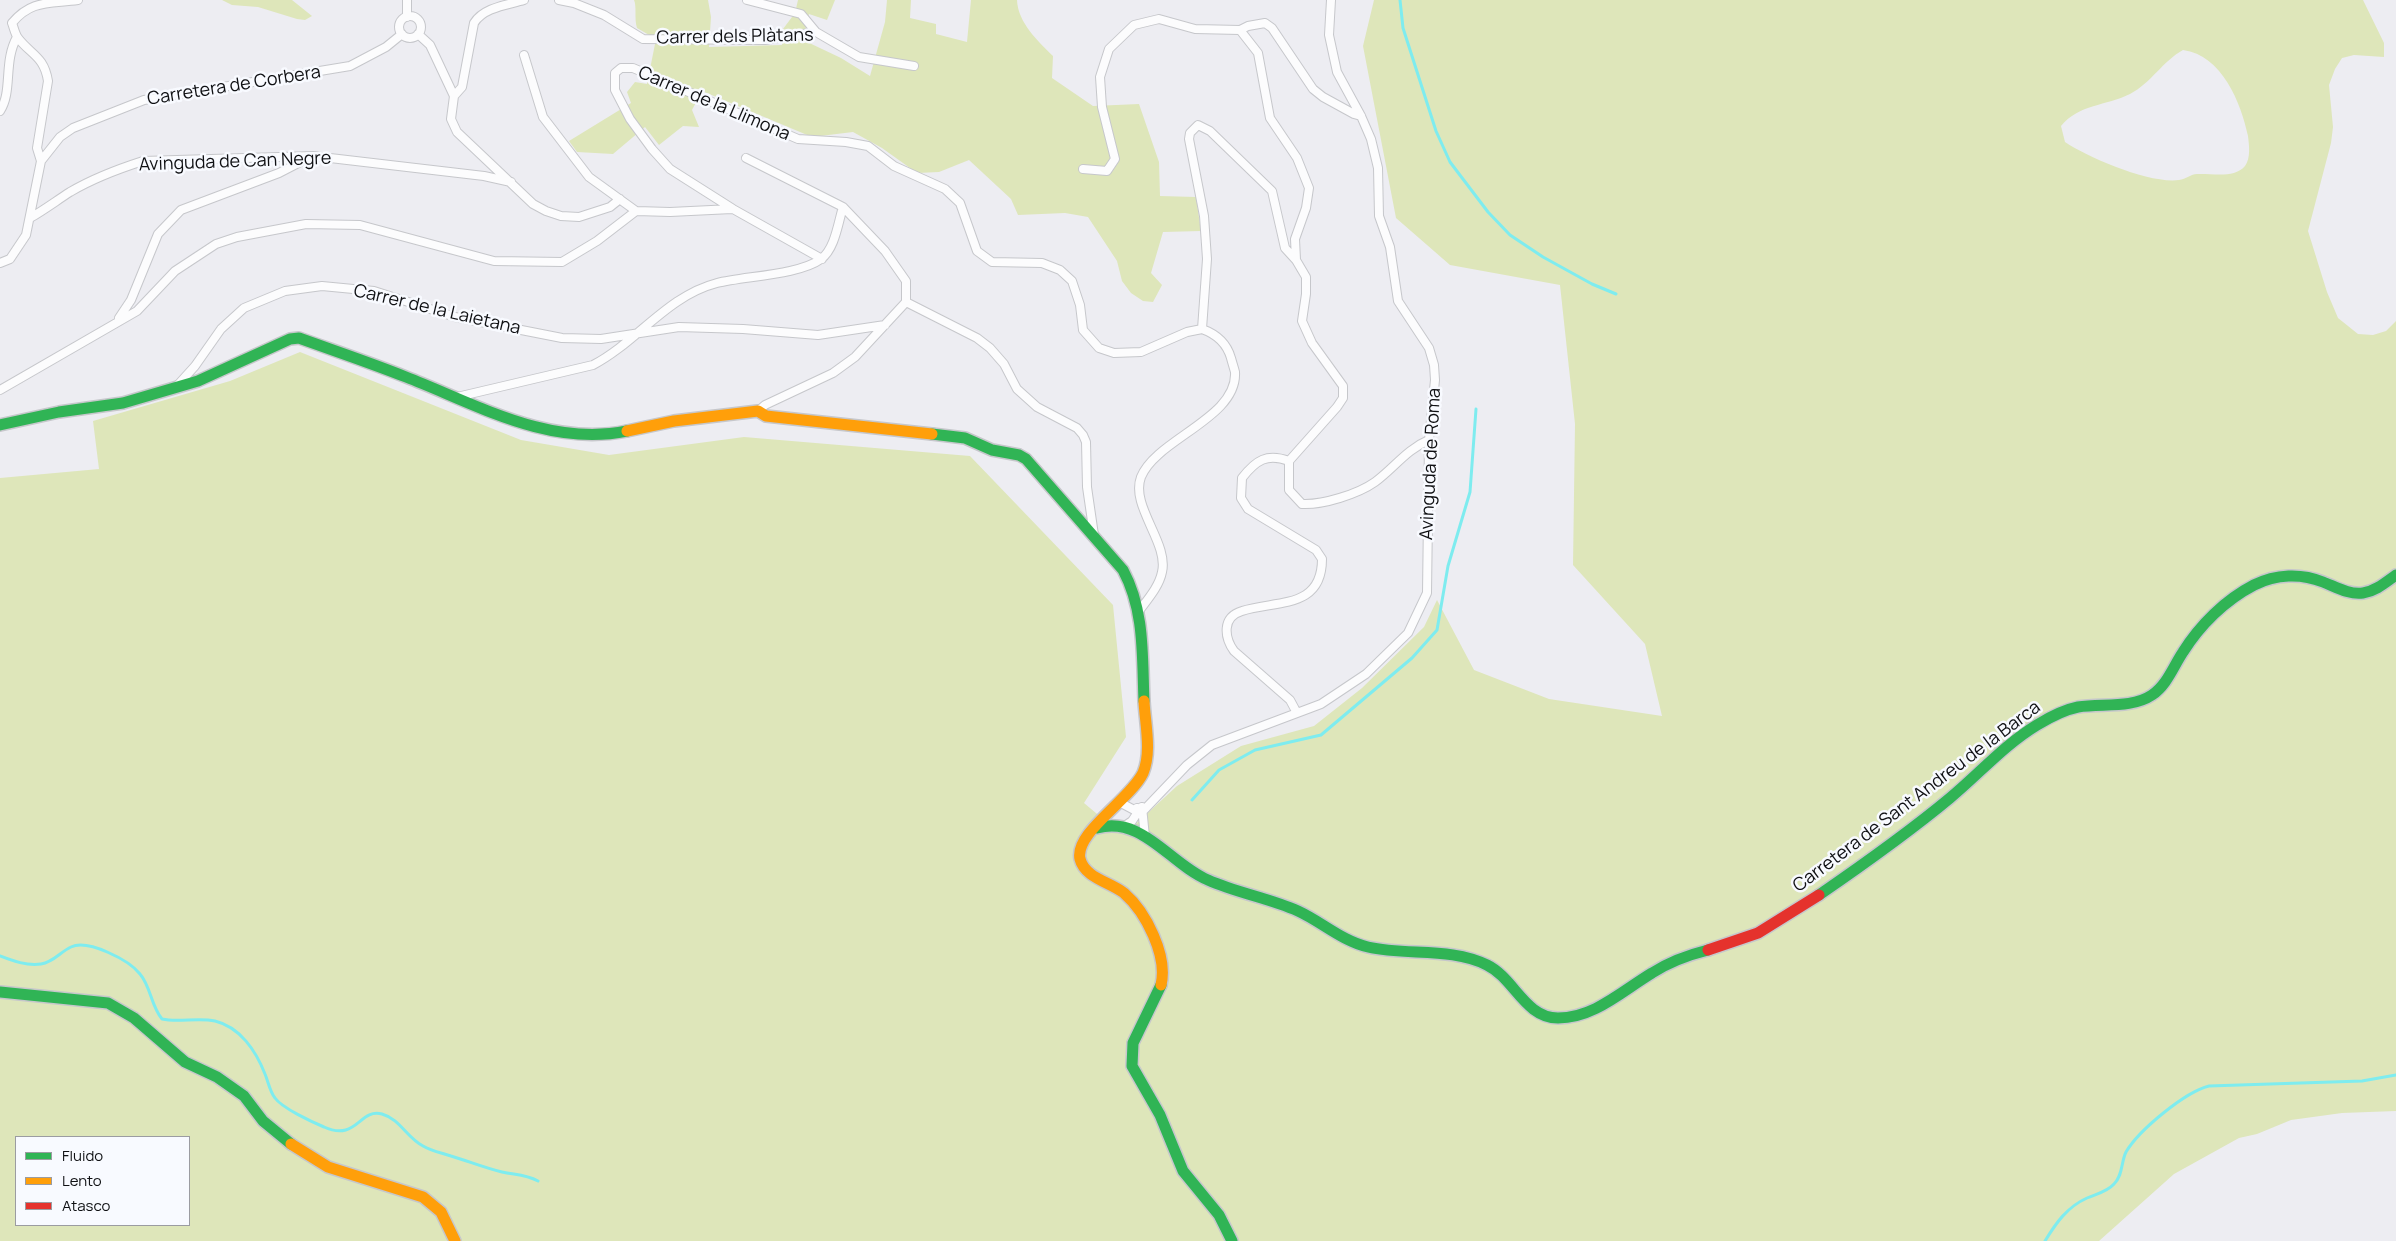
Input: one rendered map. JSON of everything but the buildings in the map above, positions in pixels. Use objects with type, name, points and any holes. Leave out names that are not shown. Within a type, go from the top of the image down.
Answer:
[{"type":"street","points":[[41,161],[37,148],[48,81],[47,73],[36,54],[17,38],[12,23],[21,10],[34,3],[78,0]]},
{"type":"street","points":[[406,0],[407,17]]},
{"type":"street","points":[[454,96],[462,87],[474,23],[478,16],[524,0]]},
{"type":"street","name":"Carrer dels Plàtans","points":[[559,0],[574,3],[604,15],[643,39],[765,40],[816,32],[859,57],[914,66]]},
{"type":"street","points":[[747,0],[801,14],[816,32]]},
{"type":"street","name":"Avinguda de Roma","points":[[1124,824],[1132,821],[1142,807],[1198,754],[1212,745],[1321,704],[1366,674],[1408,633],[1427,593],[1429,440],[1435,380],[1434,365],[1429,348],[1398,301],[1390,247],[1379,216],[1378,168],[1371,139],[1338,72],[1329,34],[1331,0]]},
{"type":"street","points":[[407,17],[415,18],[419,21],[420,29],[418,34],[408,38],[402,34],[399,24],[407,17]]},
{"type":"street","points":[[1083,168],[1107,170],[1115,158],[1102,107],[1100,77],[1109,49],[1134,25],[1159,19],[1195,29],[1240,30],[1248,26],[1265,23],[1272,28],[1313,89],[1323,97],[1361,116]]},
{"type":"street","points":[[1240,30],[1258,53],[1270,118],[1297,158],[1309,188],[1307,203],[1295,239],[1296,260]]},
{"type":"street","name":"Carretera de Corbera","points":[[0,263],[10,259],[18,250],[26,235],[41,161],[60,137],[73,128],[144,100],[350,66],[386,47],[402,34]]},
{"type":"street","points":[[418,34],[430,45],[454,96],[451,119],[457,132],[533,204],[561,216],[579,217],[610,207],[620,199]]},
{"type":"street","points":[[0,111],[5,104],[8,58],[17,38]]},
{"type":"street","points":[[524,55],[543,117],[589,178],[636,211],[670,212],[734,208]]},
{"type":"street","name":"Carrer de la Llimona","points":[[822,259],[670,169],[652,149],[630,119],[615,90],[615,73],[621,68],[633,68],[798,139],[846,142],[868,146],[894,166],[945,189],[960,203],[977,251],[992,262],[1042,262],[1060,270],[1072,281],[1080,305],[1083,330],[1099,348],[1114,353],[1141,352],[1186,332],[1202,329]]},
{"type":"street","points":[[1139,612],[1158,583],[1163,571],[1162,557],[1140,492],[1140,478],[1148,464],[1222,405],[1230,391],[1235,373],[1229,351],[1217,336],[1202,329],[1207,259],[1204,216],[1189,139],[1194,129],[1198,126],[1210,131],[1272,191],[1285,248],[1296,260],[1306,277],[1306,294],[1302,321],[1304,330],[1343,386],[1343,398],[1337,407],[1289,461],[1289,490],[1302,504],[1312,504],[1338,498],[1373,483],[1417,445],[1429,440]]},
{"type":"street","points":[[118,320],[131,300],[158,234],[181,210],[279,173],[313,156]]},
{"type":"street","name":"Avinguda de Can Negre","points":[[30,218],[70,192],[122,168],[143,161],[313,156],[484,176],[511,182]]},
{"type":"street","points":[[0,425],[59,412],[123,403],[176,388],[210,377],[290,339],[299,338],[509,420],[585,435],[610,434],[674,422],[758,411],[764,405],[834,373],[855,356],[906,302],[906,281],[885,250],[843,207],[746,158]]},
{"type":"street","points":[[455,398],[593,365],[603,360],[654,317],[690,294],[716,283],[806,267],[822,259],[830,248],[843,207]]},
{"type":"street","points":[[0,390],[118,320],[137,311],[175,271],[216,244],[238,237],[306,224],[360,225],[494,261],[562,262],[597,241],[636,211]]},
{"type":"street","name":"Carrer de la Laietana","points":[[176,388],[195,366],[221,329],[244,308],[285,291],[322,286],[374,291],[455,317],[562,338],[601,339],[680,327],[743,329],[818,335],[885,325]]},
{"type":"street","points":[[906,302],[977,338],[990,348],[1004,364],[1017,389],[1037,406],[1077,428],[1083,435],[1086,442],[1087,488],[1094,537]]},
{"type":"street","points":[[758,411],[766,416],[965,438],[992,450],[1019,455],[1033,466],[1128,578],[1139,612],[1148,754],[1142,778],[1120,804],[1085,838],[1079,852],[1081,864],[1090,874],[1120,891],[1135,904],[1159,957],[1163,977],[1157,999],[1136,1034],[1130,1050],[1132,1068],[1162,1118],[1186,1176],[1208,1200],[1230,1230],[1232,1241]]},
{"type":"street","points":[[1289,461],[1276,456],[1258,461],[1242,478],[1241,498],[1248,510],[1316,550],[1322,559],[1320,579],[1305,594],[1290,603],[1242,611],[1235,614],[1229,621],[1225,632],[1228,642],[1234,651],[1290,700],[1297,713]]},
{"type":"street","name":"Carretera de Sant Andreu de la Barca","points":[[1124,824],[1145,837],[1195,875],[1300,911],[1346,939],[1368,947],[1439,955],[1488,966],[1510,982],[1528,1006],[1541,1016],[1550,1018],[1573,1017],[1591,1011],[1669,963],[1767,929],[1875,855],[1949,799],[2032,728],[2059,713],[2076,707],[2140,701],[2154,694],[2168,678],[2186,646],[2209,619],[2247,588],[2280,576],[2291,575],[2315,579],[2344,591],[2360,593],[2380,586],[2396,575]]},
{"type":"street","points":[[1120,804],[1142,807],[1145,837]]},
{"type":"street","points":[[1120,804],[1116,817],[1124,824]]},
{"type":"street","points":[[1091,831],[1108,823],[1124,824]]},
{"type":"street","points":[[0,992],[108,1003],[134,1018],[185,1062],[217,1077],[244,1096],[263,1121],[286,1141],[328,1167],[423,1198],[441,1212],[456,1241]]},
{"type":"green space","points":[[222,0],[292,0],[312,16],[305,20],[297,19],[258,7],[232,5]]},
{"type":"green space","points":[[634,0],[708,0],[711,17],[709,47],[782,45],[783,29],[795,13],[798,0],[835,0],[827,20],[809,14],[803,40],[841,58],[870,76],[885,22],[887,0],[911,0],[910,18],[936,24],[936,34],[967,42],[971,0],[1017,0],[1018,8],[1025,24],[1035,38],[1053,56],[1052,78],[1093,106],[1139,104],[1159,162],[1160,196],[1196,197],[1201,231],[1163,232],[1151,273],[1162,285],[1153,302],[1143,301],[1131,293],[1122,281],[1117,261],[1088,217],[1065,213],[1018,215],[1011,199],[969,160],[939,172],[917,173],[882,148],[853,132],[812,137],[702,91],[692,110],[699,127],[683,126],[659,145],[645,127],[613,154],[577,152],[569,141],[631,103],[627,92],[635,82],[647,84],[656,39],[637,28]]},
{"type":"green space","points":[[1374,0],[2363,0],[2384,43],[2384,57],[2354,55],[2342,58],[2335,69],[2329,85],[2333,127],[2331,143],[2308,231],[2327,292],[2338,318],[2358,334],[2373,335],[2386,331],[2396,321],[2396,1111],[2342,1113],[2291,1120],[2257,1134],[2239,1138],[2174,1174],[2099,1241],[0,1241],[0,478],[99,469],[93,421],[230,381],[300,352],[521,440],[609,455],[744,437],[970,456],[1113,605],[1126,737],[1084,803],[1115,829],[1127,832],[1177,786],[1241,746],[1314,726],[1362,688],[1424,627],[1437,600],[1474,670],[1549,699],[1662,716],[1645,644],[1573,565],[1575,424],[1560,285],[1450,265],[1396,218],[1363,46]],"holes":[[[2183,50],[2197,54],[2209,61],[2219,71],[2235,96],[2240,109],[2249,143],[2248,159],[2245,166],[2240,170],[2229,174],[2195,174],[2179,180],[2152,178],[2104,162],[2065,142],[2061,126],[2076,113],[2130,94]]]},
{"type":"waterway","points":[[1400,0],[1403,28],[1436,131],[1450,162],[1488,212],[1510,235],[1543,257],[1592,284],[1616,294]]},
{"type":"waterway","points":[[1192,800],[1219,770],[1255,750],[1321,735],[1412,658],[1437,630],[1448,566],[1470,492],[1476,409]]},
{"type":"waterway","points":[[0,956],[20,963],[41,964],[78,945],[108,952],[135,968],[140,974],[162,1019],[215,1021],[224,1024],[239,1034],[257,1057],[275,1098],[298,1114],[335,1131],[351,1128],[374,1113],[382,1114],[394,1120],[417,1143],[429,1149],[489,1169],[524,1176],[538,1181]]},
{"type":"waterway","points":[[2045,1241],[2058,1222],[2074,1206],[2087,1198],[2105,1191],[2114,1184],[2119,1177],[2126,1152],[2141,1133],[2163,1113],[2199,1090],[2209,1086],[2362,1081],[2396,1075]]},
{"type":"traffic: fast","points":[[0,425],[59,412],[123,403],[198,381],[290,339],[299,338],[393,372],[486,410],[541,428],[569,433],[598,434],[627,431]]},
{"type":"traffic: fast","points":[[932,434],[965,438],[992,450],[1019,455],[1026,459],[1123,570],[1130,586],[1139,618],[1144,701]]},
{"type":"traffic: fast","points":[[1819,895],[1918,824],[1961,789],[2014,741],[2042,722],[2072,708],[2126,704],[2152,695],[2166,681],[2179,658],[2205,623],[2243,591],[2262,581],[2297,576],[2315,579],[2348,592],[2363,593],[2377,588],[2396,575]]},
{"type":"traffic: fast","points":[[1097,828],[1113,826],[1128,828],[1155,843],[1194,873],[1230,889],[1276,902],[1298,911],[1341,936],[1359,944],[1383,950],[1444,954],[1473,959],[1496,971],[1528,1005],[1537,1012],[1547,1016],[1558,1018],[1584,1014],[1596,1009],[1665,965],[1708,950]]},
{"type":"traffic: fast","points":[[1161,985],[1133,1043],[1132,1066],[1160,1115],[1183,1171],[1219,1215],[1232,1241]]},
{"type":"traffic: fast","points":[[0,992],[108,1003],[134,1018],[185,1062],[217,1077],[244,1096],[263,1121],[291,1144]]},
{"type":"traffic: slow","points":[[627,431],[674,421],[758,411],[766,416],[932,434]]},
{"type":"traffic: slow","points":[[1144,701],[1148,747],[1143,773],[1127,794],[1085,838],[1080,849],[1080,859],[1087,871],[1124,893],[1140,911],[1158,948],[1161,961],[1161,985]]},
{"type":"traffic: slow","points":[[291,1144],[328,1167],[423,1197],[441,1212],[455,1241]]},
{"type":"traffic: jam","points":[[1708,950],[1758,933],[1819,895]]}]
